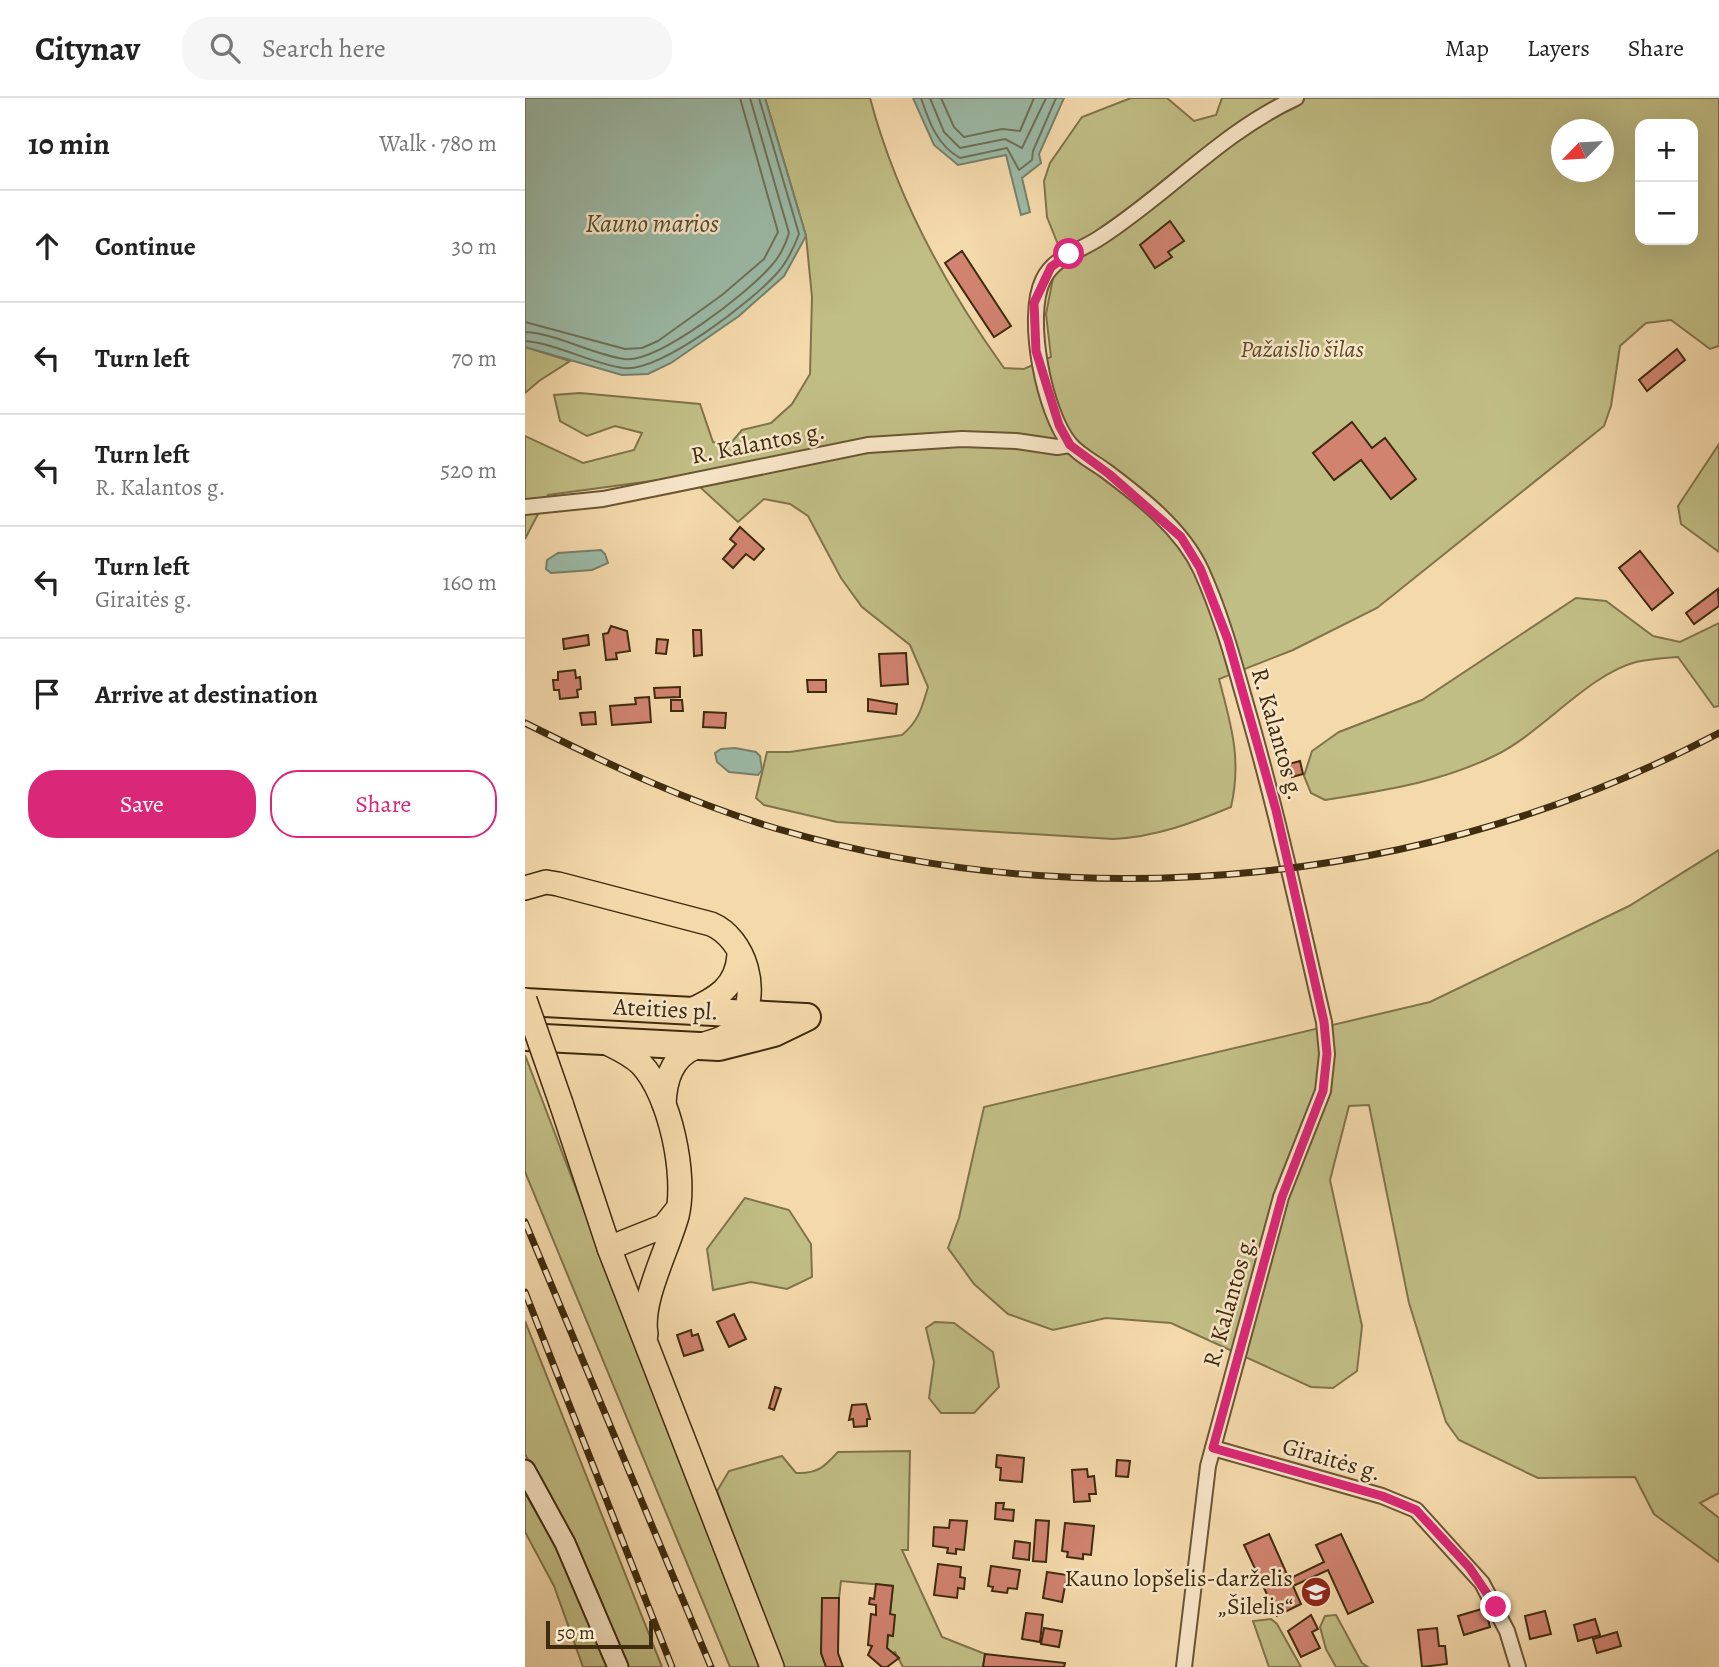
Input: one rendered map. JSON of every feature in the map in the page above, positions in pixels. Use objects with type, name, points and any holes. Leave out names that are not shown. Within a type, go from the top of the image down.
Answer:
[{"type":"highway","name":"Ateities pl.","points":[[525,1001],[807,1017]]},
{"type":"highway","name":"Ateities pl.","points":[[525,1037],[694,1048],[719,1047],[750,1040],[807,1017]]},
{"type":"main road","points":[[525,888],[547,882],[558,884],[711,924],[729,934],[740,951],[748,981],[744,1014],[738,1026],[726,1036],[711,1044],[694,1048],[669,1073],[664,1104]]},
{"type":"main road","points":[[689,1011],[711,1002],[728,988],[739,966],[740,951]]},
{"type":"main road","points":[[748,981],[761,998],[807,1017]]},
{"type":"main road","points":[[525,1001],[609,1248],[772,1667]]},
{"type":"main road","points":[[603,1041],[641,1064],[664,1104],[681,1175],[679,1206],[645,1314],[647,1344]]},
{"type":"main road","points":[[609,1248],[664,1226],[679,1206]]},
{"type":"main road","points":[[525,1470],[571,1554],[618,1667]]},
{"type":"street","points":[[1070,445],[1059,425],[1036,351],[1034,303],[1051,267],[1122,223],[1173,185],[1231,134],[1262,114],[1296,98]]},
{"type":"street","name":"R. Kalantos g.","points":[[525,507],[603,499],[868,445],[962,439],[1056,447],[1070,445],[1109,474],[1173,529],[1200,568],[1228,640],[1276,810],[1324,1022],[1327,1054],[1323,1091],[1282,1197],[1213,1448],[1203,1492],[1184,1667]]},
{"type":"street","name":"Giraitės g.","points":[[1213,1448],[1382,1496],[1416,1510],[1482,1583],[1507,1631],[1518,1667]]},
{"type":"green space","name":"Pažaislio šilas","points":[[765,98],[870,98],[908,205],[943,272],[1004,368],[1024,369],[1051,357],[1046,314],[1059,247],[1047,217],[1044,181],[1050,163],[1082,117],[1131,98],[1167,98],[1194,121],[1216,115],[1222,98],[1719,98],[1719,346],[1710,349],[1671,320],[1646,323],[1620,346],[1611,406],[1604,426],[1377,608],[1293,650],[1219,679],[1234,742],[1235,773],[1231,807],[1159,832],[1113,839],[837,822],[764,805],[756,798],[767,752],[790,752],[902,735],[916,719],[928,687],[910,645],[862,607],[841,578],[808,516],[790,504],[764,499],[738,522],[688,476],[548,495],[525,539],[525,436],[583,463],[634,450],[642,433],[615,426],[587,436],[560,421],[554,395],[580,393],[700,404],[713,442],[730,444],[742,430],[771,423],[792,404],[810,374],[812,297],[806,236]]},
{"type":"green space","points":[[525,347],[570,361],[525,393]]},
{"type":"green space","points":[[1719,444],[1719,552],[1681,524],[1678,506]]},
{"type":"green space","points":[[1576,598],[1606,601],[1653,636],[1680,642],[1719,623],[1719,706],[1714,707],[1678,657],[1636,662],[1600,679],[1512,746],[1473,765],[1432,779],[1369,793],[1325,800],[1311,793],[1304,776],[1312,751],[1339,732],[1422,700]]},
{"type":"green space","points":[[1719,850],[1719,1493],[1700,1503],[1719,1518],[1719,1562],[1654,1514],[1635,1477],[1538,1478],[1459,1440],[1446,1422],[1409,1303],[1369,1105],[1349,1106],[1330,1180],[1362,1326],[1357,1371],[1333,1388],[1311,1387],[1171,1323],[1106,1318],[1053,1330],[1008,1314],[974,1284],[948,1248],[959,1218],[984,1107],[1430,1002],[1629,906]]},
{"type":"green space","points":[[525,1055],[684,1472],[762,1667],[730,1667],[525,1172]]},
{"type":"green space","points":[[745,1198],[789,1210],[811,1244],[812,1277],[787,1289],[751,1282],[713,1290],[707,1249]]},
{"type":"green space","points":[[525,1321],[662,1667],[627,1667],[597,1591],[525,1454]]},
{"type":"green space","points":[[935,1322],[954,1323],[993,1352],[999,1387],[974,1413],[941,1413],[929,1398],[934,1362],[926,1328]]},
{"type":"green space","points":[[910,1451],[908,1550],[902,1550],[942,1637],[985,1654],[983,1667],[903,1667],[895,1652],[891,1654],[887,1648],[888,1635],[892,1636],[890,1614],[893,1586],[841,1581],[839,1598],[823,1598],[826,1667],[783,1667],[717,1491],[729,1471],[782,1456],[796,1473],[804,1473],[820,1469],[838,1452]]},
{"type":"green space","points":[[525,1493],[565,1562],[586,1607],[607,1667],[583,1667],[554,1586],[525,1532]]},
{"type":"green space","points":[[1336,1615],[1362,1663],[1368,1667],[1336,1667],[1326,1649],[1320,1627],[1325,1616]]},
{"type":"green space","points":[[1271,1619],[1277,1624],[1301,1667],[1269,1667],[1253,1621]]},
{"type":"water","name":"Kauno marios","points":[[525,98],[765,98],[806,236],[784,276],[739,316],[671,363],[648,374],[622,375],[525,347]]},
{"type":"water","points":[[913,98],[1064,98],[1039,154],[1041,163],[1022,178],[1030,212],[1021,215],[1006,155],[958,165],[934,145]]},
{"type":"water","points":[[601,550],[608,563],[592,570],[551,573],[546,569],[547,560],[558,553]]},
{"type":"water","points":[[735,748],[756,752],[760,756],[762,770],[758,775],[729,772],[717,762],[715,753],[721,749]]},
{"type":"building","points":[[1170,221],[1184,241],[1168,252],[1172,257],[1155,268],[1140,245]]},
{"type":"building","points":[[962,251],[1011,326],[994,337],[945,263]]},
{"type":"building","points":[[1677,349],[1685,360],[1647,391],[1639,380]]},
{"type":"building","points":[[1352,422],[1372,448],[1385,438],[1416,479],[1391,499],[1361,460],[1334,480],[1313,453]]},
{"type":"building","points":[[740,527],[764,549],[754,560],[746,554],[733,568],[723,559],[736,544],[730,539]]},
{"type":"building","points":[[1640,551],[1673,593],[1652,610],[1619,568]]},
{"type":"building","points":[[1718,589],[1719,606],[1694,624],[1686,613]]},
{"type":"building","points":[[611,626],[627,631],[630,651],[616,653],[617,659],[606,660],[603,634],[608,633]]},
{"type":"building","points":[[693,630],[701,630],[702,655],[694,656]]},
{"type":"building","points":[[588,635],[589,645],[564,649],[563,639]]},
{"type":"building","points":[[657,639],[668,640],[666,654],[656,653]]},
{"type":"building","points":[[906,653],[908,684],[881,686],[879,654]]},
{"type":"building","points":[[575,670],[576,678],[580,677],[581,689],[577,690],[578,697],[560,699],[559,690],[554,690],[553,680],[558,680],[558,672]]},
{"type":"building","points":[[807,680],[826,680],[826,692],[808,692]]},
{"type":"building","points":[[680,687],[680,697],[655,698],[654,688]]},
{"type":"building","points":[[649,697],[651,722],[612,725],[610,706],[636,704],[635,698]]},
{"type":"building","points":[[868,699],[897,704],[896,714],[868,711]]},
{"type":"building","points":[[671,700],[682,700],[683,711],[671,711]]},
{"type":"building","points":[[595,712],[596,724],[582,725],[580,713]]},
{"type":"building","points":[[704,712],[726,713],[725,728],[703,727]]},
{"type":"building","points":[[1300,761],[1303,774],[1292,777],[1289,764]]},
{"type":"building","points":[[734,1314],[746,1339],[729,1347],[717,1322]]},
{"type":"building","points":[[691,1330],[692,1336],[698,1334],[703,1350],[684,1356],[677,1335]]},
{"type":"building","points":[[775,1387],[781,1389],[774,1410],[769,1408]]},
{"type":"building","points":[[866,1404],[870,1419],[867,1419],[867,1426],[854,1427],[853,1419],[849,1420],[852,1405]]},
{"type":"building","points":[[997,1455],[1024,1458],[1022,1482],[1000,1480],[1001,1468],[996,1467]]},
{"type":"building","points":[[1117,1460],[1130,1461],[1128,1477],[1116,1476]]},
{"type":"building","points":[[1087,1469],[1088,1477],[1094,1476],[1096,1494],[1089,1494],[1090,1501],[1074,1502],[1072,1470]]},
{"type":"building","points":[[996,1503],[1004,1503],[1003,1509],[1014,1510],[1013,1521],[995,1519]]},
{"type":"building","points":[[950,1520],[967,1521],[964,1550],[956,1549],[956,1554],[947,1553],[948,1548],[933,1546],[934,1527],[949,1528]]},
{"type":"building","points":[[1036,1520],[1049,1521],[1046,1562],[1033,1561]]},
{"type":"building","points":[[1065,1523],[1094,1526],[1091,1555],[1083,1554],[1083,1559],[1067,1557],[1068,1552],[1062,1551]]},
{"type":"building","points":[[1269,1534],[1289,1579],[1324,1562],[1316,1545],[1341,1534],[1373,1602],[1348,1614],[1328,1570],[1293,1586],[1301,1604],[1277,1616],[1244,1545]]},
{"type":"building","points":[[1015,1541],[1030,1543],[1029,1560],[1013,1558]]},
{"type":"building","points":[[938,1564],[961,1567],[960,1577],[965,1578],[964,1589],[958,1588],[957,1598],[934,1595]]},
{"type":"building","points":[[991,1566],[1020,1570],[1017,1589],[1008,1588],[1007,1593],[992,1591],[993,1587],[988,1586]]},
{"type":"building","points":[[1047,1572],[1067,1575],[1062,1602],[1043,1598]]},
{"type":"building","points":[[876,1584],[893,1586],[890,1614],[895,1615],[893,1636],[888,1635],[887,1648],[899,1658],[887,1667],[882,1667],[868,1655],[872,1646],[868,1645],[871,1614],[876,1615],[876,1605],[869,1604],[870,1598],[874,1599]]},
{"type":"building","points":[[822,1598],[839,1598],[838,1653],[843,1667],[826,1667],[821,1653]]},
{"type":"building","points":[[1485,1608],[1490,1627],[1464,1635],[1458,1616]]},
{"type":"building","points":[[1545,1611],[1551,1634],[1530,1639],[1525,1616]]},
{"type":"building","points":[[1026,1613],[1043,1615],[1040,1642],[1022,1639]]},
{"type":"building","points":[[1311,1615],[1318,1629],[1312,1632],[1320,1648],[1301,1657],[1288,1631]]},
{"type":"building","points":[[1595,1619],[1600,1635],[1578,1641],[1574,1625]]},
{"type":"building","points":[[1044,1628],[1062,1631],[1059,1647],[1041,1644]]},
{"type":"building","points":[[1437,1628],[1439,1646],[1445,1646],[1447,1664],[1422,1667],[1418,1630]]},
{"type":"building","points":[[1617,1632],[1621,1646],[1597,1653],[1593,1639]]},
{"type":"building","points":[[985,1654],[1065,1663],[1064,1667],[983,1667]]},
{"type":"railway","points":[[525,723],[649,782],[778,829],[897,857],[1017,874],[1138,878],[1258,872],[1378,854],[1495,824],[1609,784],[1719,733]]},
{"type":"railway","points":[[525,1222],[711,1667]]},
{"type":"railway","points":[[525,1292],[672,1667]]},
{"type":"place","name":"Kauno lopšelis-darželis „Šilelis“","points":[[1316,1592]]},
{"type":"route","points":[[1069,254],[1051,267],[1034,303],[1036,351],[1059,425],[1070,445],[1149,506],[1181,537],[1200,568],[1228,640],[1276,810],[1324,1022],[1327,1054],[1323,1091],[1282,1197],[1213,1448],[1382,1496],[1416,1510],[1469,1567],[1496,1607]]}]
